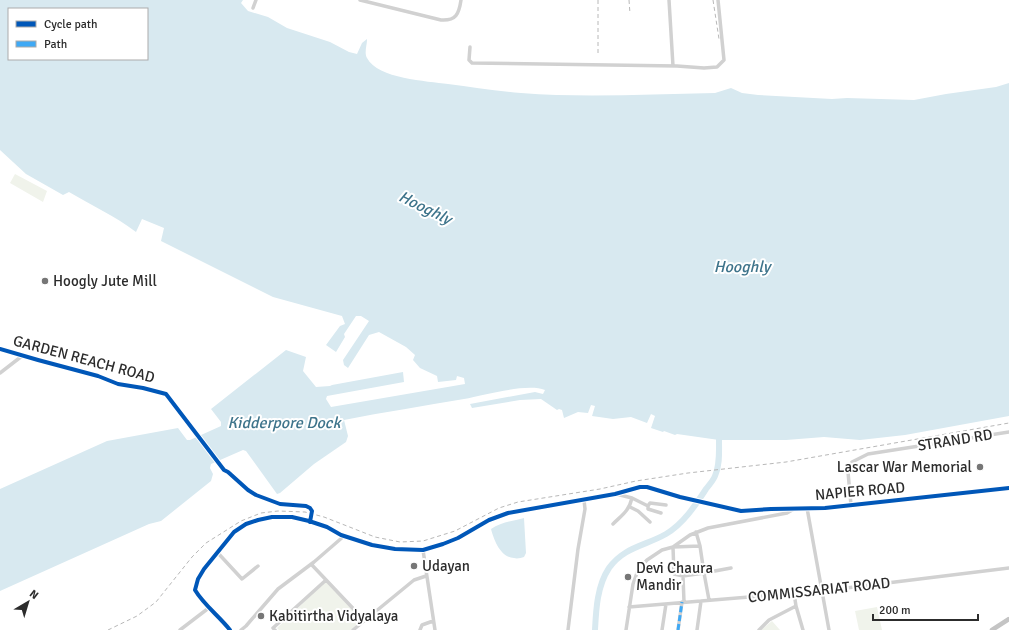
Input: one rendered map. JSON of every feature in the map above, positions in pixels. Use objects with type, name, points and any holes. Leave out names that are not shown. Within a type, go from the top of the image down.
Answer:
[{"type":"main road","points":[[992,630],[1009,619]]},
{"type":"main road","points":[[1001,624],[1001,630]]},
{"type":"street","points":[[253,8],[256,0]]},
{"type":"street","points":[[362,0],[441,20],[450,20],[454,18],[459,11],[461,0]]},
{"type":"street","points":[[669,0],[673,66]]},
{"type":"street","points":[[470,47],[469,60],[472,63],[673,66],[704,68],[717,67],[724,60],[718,0]]},
{"type":"street","name":"GARDEN REACH ROAD","points":[[0,349],[98,376],[118,384],[166,394],[224,470],[256,495],[280,504],[306,506],[310,508],[312,511],[310,522]]},
{"type":"street","points":[[0,373],[22,356]]},
{"type":"street","name":"STRAND RD","points":[[851,505],[848,472],[852,462],[857,459],[868,454],[1009,432]]},
{"type":"street","name":"NAPIER ROAD","points":[[615,494],[640,487],[714,506],[741,511],[851,505],[1009,488]]},
{"type":"street","points":[[230,630],[195,590],[198,579],[217,552],[234,532],[246,524],[258,520],[292,517],[327,527],[344,536],[372,545],[395,549],[423,550],[458,538],[489,520],[508,513],[528,508],[615,494],[632,498],[648,506],[648,509],[661,513]]},
{"type":"street","points":[[613,524],[630,507],[632,498]]},
{"type":"street","points":[[568,630],[578,549],[585,509],[584,500]]},
{"type":"street","points":[[648,506],[650,503],[666,505]]},
{"type":"street","points":[[630,507],[638,511],[650,522]]},
{"type":"street","points":[[807,508],[829,630]]},
{"type":"street","points":[[673,547],[696,532],[722,525],[786,513],[796,509]]},
{"type":"street","points":[[696,532],[700,546],[709,600]]},
{"type":"street","points":[[241,630],[278,589],[344,536]]},
{"type":"street","points":[[626,630],[633,584],[638,570],[647,560],[662,550],[673,547],[700,546]]},
{"type":"street","points":[[673,547],[674,574],[683,576],[731,568]]},
{"type":"street","points":[[423,550],[435,630]]},
{"type":"street","points":[[217,552],[242,578],[258,566]]},
{"type":"street","points":[[311,564],[364,620]]},
{"type":"street","name":"COMMISSARIAT ROAD","points":[[629,607],[822,591],[1009,568]]},
{"type":"street","points":[[353,630],[414,580],[426,576]]},
{"type":"street","points":[[678,630],[683,602],[683,576]]},
{"type":"street","points":[[275,630],[273,628],[326,580]]},
{"type":"street","points":[[794,593],[803,630]]},
{"type":"street","points":[[696,630],[701,601]]},
{"type":"street","points":[[662,630],[666,604]]},
{"type":"street","points":[[759,630],[769,620],[796,606]]},
{"type":"street","points":[[180,630],[210,607]]},
{"type":"street","points":[[420,630],[422,625],[433,621]]},
{"type":"shaded area","points":[[15,174],[47,191],[43,202],[10,183]]},
{"type":"shaded area","points":[[326,581],[362,620],[351,630],[279,630],[277,628]]},
{"type":"shaded area","points":[[877,607],[882,630],[859,630],[855,611]]},
{"type":"shaded area","points":[[772,621],[780,630],[761,630]]},
{"type":"water","name":"Hooghly","points":[[0,0],[243,0],[241,3],[248,11],[268,17],[287,28],[330,42],[349,52],[357,54],[362,43],[367,39],[367,58],[373,65],[392,75],[416,80],[521,93],[569,95],[642,95],[715,93],[731,88],[742,93],[758,95],[832,99],[914,100],[996,87],[1009,83],[1009,416],[905,435],[860,440],[824,437],[786,440],[719,440],[677,434],[675,435],[651,428],[655,416],[651,414],[647,423],[631,417],[613,419],[592,416],[595,406],[591,405],[588,413],[578,412],[564,418],[562,410],[557,410],[541,399],[520,400],[472,408],[470,404],[535,392],[543,394],[545,390],[528,388],[506,390],[464,399],[344,420],[348,436],[346,442],[314,464],[277,494],[246,451],[243,450],[211,464],[210,468],[213,474],[211,481],[161,521],[149,524],[0,591],[0,489],[107,441],[178,428],[187,440],[190,440],[221,426],[221,422],[211,409],[286,350],[306,357],[303,371],[316,387],[330,386],[403,372],[404,382],[327,396],[326,399],[331,407],[465,384],[464,378],[457,376],[456,380],[438,382],[437,376],[420,368],[413,360],[415,355],[406,347],[379,332],[369,335],[348,368],[344,365],[343,360],[369,321],[361,316],[356,316],[344,334],[345,337],[336,352],[326,345],[340,326],[345,324],[342,316],[273,297],[161,241],[164,228],[142,219],[136,232],[69,192],[63,195],[26,174],[0,150]]},
{"type":"water","points":[[524,518],[526,553],[524,557],[520,558],[509,557],[505,555],[498,547],[491,529],[503,523]]},
{"type":"waterway","points":[[595,630],[600,590],[609,568],[615,561],[628,551],[672,530],[688,514],[698,502],[717,472],[719,440]]},
{"type":"railway","points":[[598,0],[598,55]]},
{"type":"railway","points":[[629,0],[630,14]]},
{"type":"railway","points":[[713,0],[719,39]]},
{"type":"railway","points":[[108,630],[137,616],[156,602],[192,557],[206,543],[241,521],[261,513],[278,511],[305,512],[324,517],[375,537],[400,542],[423,541],[455,531],[499,508],[518,502],[688,473],[786,462],[1009,423]]},
{"type":"marked path","points":[[678,630],[682,602]]},
{"type":"cycle path","points":[[0,349],[98,376],[118,384],[166,394],[224,470],[256,495],[280,504],[306,506],[310,508],[312,511],[310,522]]},
{"type":"cycle path","points":[[230,630],[203,601],[195,590],[198,579],[204,569],[234,532],[246,524],[272,517],[292,517],[309,521],[327,527],[341,535],[372,545],[395,549],[423,550],[458,538],[489,520],[508,513],[615,494],[640,487],[647,487],[680,497],[741,511],[825,508],[1009,488]]},
{"type":"place","name":"Hoogly Jute Mill","points":[[45,281]]},
{"type":"place","name":"Lascar War Memorial","points":[[980,467]]},
{"type":"place","name":"Udayan","points":[[414,566]]},
{"type":"place","name":"Devi Chaura Mandir","points":[[628,577]]},
{"type":"place","name":"Kabitirtha Vidyalaya","points":[[261,616]]},
{"type":"water label","name":"Kidderpore Dock","points":[[284,423]]}]
